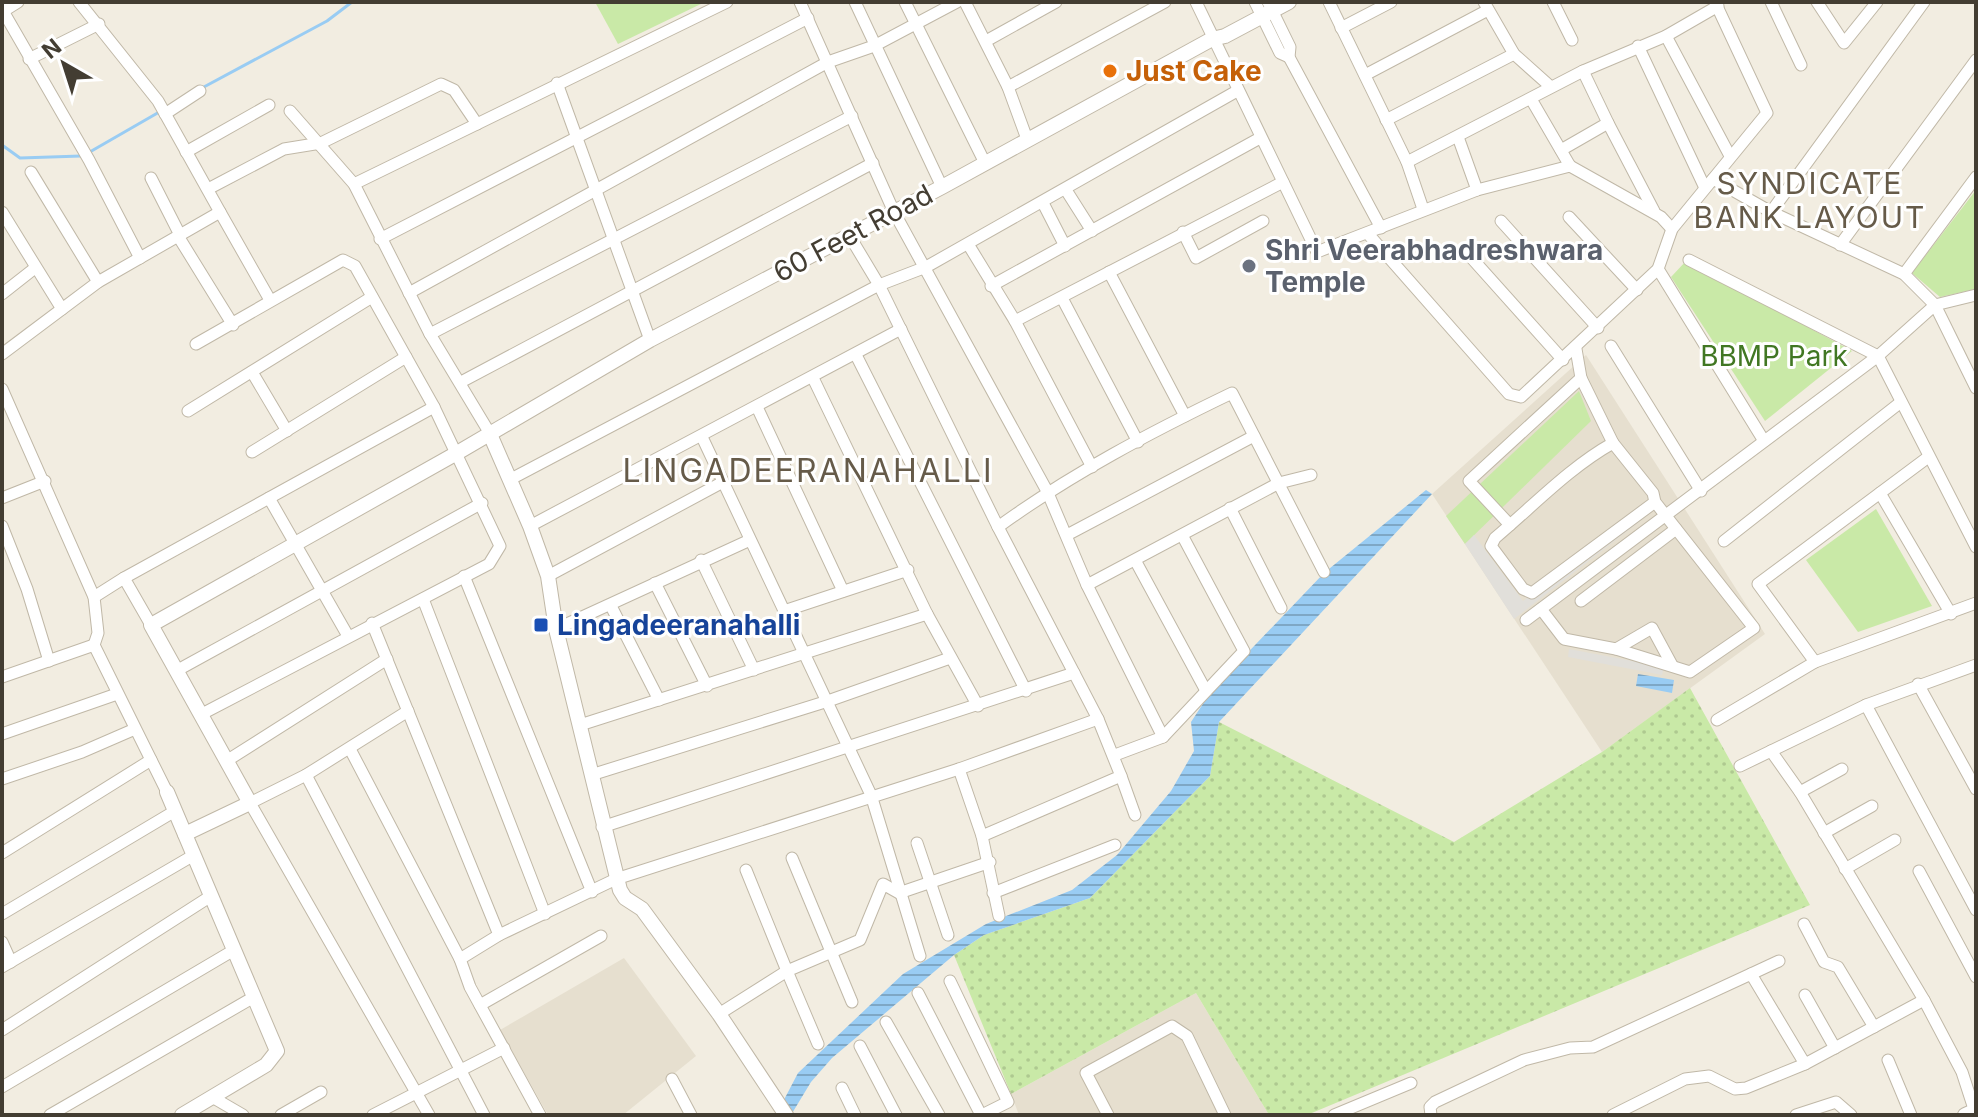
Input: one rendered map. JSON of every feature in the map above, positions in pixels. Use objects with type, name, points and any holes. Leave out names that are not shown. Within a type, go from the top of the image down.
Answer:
[{"type":"street","points":[[18,2],[3,12],[89,160],[140,258]]},
{"type":"street","points":[[79,2],[99,24],[163,111],[270,300]]},
{"type":"street","points":[[354,184],[727,2]]},
{"type":"street","points":[[800,2],[894,212],[1047,491],[1087,585],[1163,737]]},
{"type":"street","points":[[855,2],[942,187]]},
{"type":"street","points":[[905,2],[985,163]]},
{"type":"street","points":[[409,293],[828,62],[874,46],[957,2]]},
{"type":"street","points":[[965,2],[1008,87],[1027,139]]},
{"type":"street","points":[[986,41],[1056,2]]},
{"type":"street","points":[[1008,87],[1165,2]]},
{"type":"street","points":[[1196,2],[1317,252],[1369,235],[1423,209],[1477,190],[1570,166]]},
{"type":"street","name":"60 Feet Road","points":[[151,625],[457,453],[650,340],[942,187],[1215,37],[1225,36],[1265,6],[1289,2]]},
{"type":"street","points":[[1329,2],[1407,162],[1423,209]]},
{"type":"street","points":[[1341,28],[1391,2]]},
{"type":"street","points":[[1553,2],[1572,40]]},
{"type":"street","points":[[1771,2],[1801,65]]},
{"type":"street","points":[[1817,2],[1844,43],[1877,2]]},
{"type":"street","points":[[1771,212],[1924,2]]},
{"type":"street","points":[[1369,235],[1509,394],[1521,397],[1576,349],[1658,269],[1672,229],[1767,113],[1716,4],[1666,36],[1583,71],[1407,162]]},
{"type":"street","points":[[1265,6],[1290,47],[1289,57],[1381,228]]},
{"type":"street","points":[[1365,75],[1486,6],[1514,54],[1551,87]]},
{"type":"street","points":[[380,239],[808,18]]},
{"type":"street","points":[[29,59],[99,24]]},
{"type":"street","points":[[1666,36],[1730,156]]},
{"type":"street","points":[[1638,46],[1709,183],[1904,274],[1935,305],[1976,388]]},
{"type":"street","points":[[1386,120],[1514,54]]},
{"type":"street","points":[[1840,245],[1976,60]]},
{"type":"street","points":[[1583,71],[1655,214]]},
{"type":"street","points":[[557,83],[650,340]]},
{"type":"street","points":[[208,189],[284,149],[321,143],[402,100],[441,84],[454,90],[477,124]]},
{"type":"street","points":[[163,111],[200,91]]},
{"type":"street","points":[[511,479],[879,285],[926,267],[1237,91]]},
{"type":"street","points":[[1531,99],[1570,166],[1655,214],[1672,229]]},
{"type":"street","points":[[186,152],[269,105]]},
{"type":"street","points":[[290,111],[354,184],[430,334],[489,432],[511,479],[548,576],[556,629],[602,827],[616,879],[625,898],[642,909],[719,1014],[783,1111]]},
{"type":"street","points":[[430,334],[852,116]]},
{"type":"street","points":[[1561,150],[1608,123]]},
{"type":"street","points":[[1458,137],[1477,190]]},
{"type":"street","points":[[991,286],[1260,138]]},
{"type":"street","points":[[461,382],[630,288],[873,163]]},
{"type":"street","points":[[31,172],[98,282]]},
{"type":"street","points":[[1904,274],[1976,177]]},
{"type":"street","points":[[151,178],[179,236],[233,325]]},
{"type":"street","points":[[1015,321],[1283,182]]},
{"type":"street","points":[[1066,190],[1092,231]]},
{"type":"street","points":[[1043,203],[1065,246]]},
{"type":"street","points":[[2,212],[62,309]]},
{"type":"street","points":[[2,354],[98,282],[220,212]]},
{"type":"street","points":[[1569,217],[1637,290]]},
{"type":"street","points":[[1183,232],[1196,258],[1263,221]]},
{"type":"street","points":[[1501,221],[1598,328]]},
{"type":"street","points":[[849,235],[879,285],[998,527],[1098,719],[1115,755],[1135,815]]},
{"type":"street","points":[[968,244],[1015,321],[1092,467]]},
{"type":"street","points":[[1468,254],[1563,360]]},
{"type":"street","points":[[196,344],[343,260],[355,266],[434,407],[500,546],[489,564],[200,715]]},
{"type":"street","points":[[1689,260],[1878,356],[1927,458],[1976,547]]},
{"type":"street","points":[[2,294],[35,268]]},
{"type":"street","points":[[1658,269],[1764,441]]},
{"type":"street","points":[[1109,272],[1185,416]]},
{"type":"street","points":[[1526,620],[1666,518],[1878,356],[1935,305],[1976,295]]},
{"type":"street","points":[[188,411],[372,297]]},
{"type":"street","points":[[1062,298],[1138,442]]},
{"type":"street","points":[[530,526],[901,329]]},
{"type":"street","points":[[1611,346],[1701,491]]},
{"type":"street","points":[[1541,609],[1564,639],[1616,649],[1690,672],[1754,628],[1666,518],[1653,493],[1613,443],[1581,378],[1576,349]]},
{"type":"street","points":[[856,355],[1026,691]]},
{"type":"street","points":[[252,452],[406,357]]},
{"type":"street","points":[[252,372],[287,431]]},
{"type":"street","points":[[813,378],[927,614],[978,706]]},
{"type":"street","points":[[1510,525],[1469,481],[1581,378]]},
{"type":"street","points":[[2,389],[94,597],[98,633],[94,645],[167,792],[277,1051],[275,1057],[182,1115]]},
{"type":"street","points":[[998,527],[1047,491],[1232,393],[1324,572]]},
{"type":"street","points":[[1724,541],[1901,402]]},
{"type":"street","points":[[94,597],[434,407]]},
{"type":"street","points":[[757,407],[843,591]]},
{"type":"street","points":[[1067,535],[1254,436]]},
{"type":"street","points":[[702,437],[871,795],[920,956]]},
{"type":"street","points":[[1613,443],[1596,452],[1495,538],[1491,546],[1523,589],[1532,593],[1655,502]]},
{"type":"street","points":[[1815,662],[1758,584],[1927,458]]},
{"type":"street","points":[[1087,585],[1279,483],[1311,475]]},
{"type":"street","points":[[2,498],[45,481]]},
{"type":"street","points":[[548,576],[723,482]]},
{"type":"street","points":[[1880,493],[1951,614]]},
{"type":"street","points":[[269,498],[348,636]]},
{"type":"street","points":[[176,671],[482,503]]},
{"type":"street","points":[[1230,508],[1281,608]]},
{"type":"street","points":[[2,526],[27,589],[49,661]]},
{"type":"street","points":[[1581,601],[1676,529]]},
{"type":"street","points":[[1115,755],[1163,737],[1244,651],[1182,535]]},
{"type":"street","points":[[556,629],[750,540]]},
{"type":"street","points":[[701,560],[754,670]]},
{"type":"street","points":[[1135,560],[1205,689]]},
{"type":"street","points":[[784,611],[908,570]]},
{"type":"street","points":[[464,576],[592,892]]},
{"type":"street","points":[[124,578],[429,1115]]},
{"type":"street","points":[[655,583],[707,686]]},
{"type":"street","points":[[423,599],[545,914]]},
{"type":"street","points":[[1717,720],[1815,662],[1976,603]]},
{"type":"street","points":[[611,606],[659,700]]},
{"type":"street","points":[[580,725],[804,656],[927,614]]},
{"type":"street","points":[[372,623],[499,935]]},
{"type":"street","points":[[1616,649],[1652,628],[1672,665]]},
{"type":"street","points":[[2,677],[94,645]]},
{"type":"street","points":[[591,775],[828,701],[950,658]]},
{"type":"street","points":[[228,760],[387,659]]},
{"type":"street","points":[[1740,766],[1866,705],[1918,684],[1973,666],[1976,679]]},
{"type":"street","points":[[602,827],[1074,673]]},
{"type":"street","points":[[1918,684],[1976,789]]},
{"type":"street","points":[[2,734],[117,694]]},
{"type":"street","points":[[1866,705],[1976,910]]},
{"type":"street","points":[[185,834],[306,775],[408,711]]},
{"type":"street","points":[[460,959],[499,935],[616,879],[959,769],[1098,719]]},
{"type":"street","points":[[2,779],[82,752],[135,729]]},
{"type":"street","points":[[350,749],[460,959],[480,1005],[540,1115]]},
{"type":"street","points":[[1771,751],[1800,792],[1924,1000],[1962,1072],[1973,1113]]},
{"type":"street","points":[[2,853],[151,760]]},
{"type":"street","points":[[959,769],[990,862],[999,916]]},
{"type":"street","points":[[1800,792],[1842,769]]},
{"type":"street","points":[[306,775],[484,1115]]},
{"type":"street","points":[[982,836],[1121,776]]},
{"type":"street","points":[[1824,833],[1872,806]]},
{"type":"street","points":[[2,914],[175,811]]},
{"type":"street","points":[[1845,869],[1895,840]]},
{"type":"street","points":[[917,843],[948,935]]},
{"type":"street","points":[[993,893],[1115,845]]},
{"type":"street","points":[[2,942],[7,965],[194,855]]},
{"type":"street","points":[[792,858],[852,1002]]},
{"type":"street","points":[[719,1014],[787,971],[860,940],[883,884],[899,893],[990,862]]},
{"type":"street","points":[[746,870],[818,1044]]},
{"type":"street","points":[[1919,871],[1976,977]]},
{"type":"street","points":[[2,1030],[211,896]]},
{"type":"street","points":[[1804,924],[1824,962],[1838,967],[1874,1027]]},
{"type":"street","points":[[480,1005],[601,936]]},
{"type":"street","points":[[2,1087],[234,950]]},
{"type":"street","points":[[1431,1115],[1430,1107],[1435,1102],[1524,1060],[1570,1048],[1593,1047],[1779,961]]},
{"type":"street","points":[[1751,974],[1805,1064]]},
{"type":"street","points":[[918,993],[982,1115],[1008,1102],[950,981]]},
{"type":"street","points":[[1805,995],[1835,1048]]},
{"type":"street","points":[[50,1115],[254,997]]},
{"type":"street","points":[[1613,1115],[1685,1079],[1709,1076],[1735,1089],[1746,1088],[1805,1064],[1924,1000]]},
{"type":"street","points":[[886,1022],[939,1115]]},
{"type":"street","points":[[1108,1115],[1086,1073],[1172,1026],[1187,1036],[1225,1115]]},
{"type":"street","points":[[860,1046],[896,1115]]},
{"type":"street","points":[[373,1115],[504,1048]]},
{"type":"street","points":[[1888,1060],[1911,1115]]},
{"type":"street","points":[[672,1079],[691,1115]]},
{"type":"street","points":[[1334,1115],[1411,1083]]},
{"type":"street","points":[[842,1088],[855,1115]]},
{"type":"street","points":[[281,1115],[321,1092]]},
{"type":"street","points":[[212,1097],[243,1115]]},
{"type":"street","points":[[1796,1115],[1836,1102],[1851,1115]]},
{"type":"street","points":[[303,1103],[309,1115]]},
{"type":"shaded area","points":[[1586,355],[1765,634],[1602,752],[1432,494]]},
{"type":"shaded area","points":[[1643,508],[1648,515],[1514,619],[1465,544],[1474,535],[1523,601]]},
{"type":"shaded area","points":[[1569,649],[1664,667],[1662,675],[1568,657]]},
{"type":"shaded area","points":[[624,958],[696,1056],[623,1115],[548,1115],[500,1030]]},
{"type":"shaded area","points":[[1196,993],[1269,1115],[1019,1115],[1011,1094]]},
{"type":"green space","points":[[595,2],[705,2],[618,44]]},
{"type":"green space","points":[[1976,190],[1976,289],[1940,297],[1912,273]]},
{"type":"green space","name":"BBMP Park","points":[[1686,261],[1852,351],[1765,421],[1671,277]]},
{"type":"green space","points":[[1579,391],[1591,421],[1465,544],[1446,516]]},
{"type":"green space","points":[[1876,509],[1932,606],[1858,632],[1806,560]]},
{"type":"green space","points":[[1690,688],[1810,905],[1307,1115],[1269,1115],[1196,993],[1011,1094],[954,955],[984,935],[1090,898],[1210,776],[1219,722],[1454,842],[1602,752]]},
{"type":"water","points":[[1426,490],[1432,494],[1219,722],[1210,776],[1090,898],[984,935],[954,955],[832,1058],[811,1082],[791,1115],[776,1115],[798,1073],[903,974],[986,924],[1072,890],[1117,855],[1171,791],[1194,751],[1191,722],[1212,690],[1324,573]]},
{"type":"water","points":[[1638,674],[1674,680],[1672,693],[1636,686]]},
{"type":"waterway","points":[[202,88],[327,21],[352,2]]},
{"type":"waterway","points":[[88,153],[161,111]]},
{"type":"waterway","points":[[2,145],[20,158],[81,156]]},
{"type":"place","name":"Just Cake","points":[[1110,71]]},
{"type":"place","name":"Shri Veerabhadreshwara Temple","points":[[1249,266]]},
{"type":"place","name":"Lingadeeranahalli","points":[[541,625]]},
{"type":"district","name":"SYNDICATE BANK LAYOUT","points":[[1810,201]]},
{"type":"district","name":"LINGADEERANAHALLI","points":[[808,471]]}]
